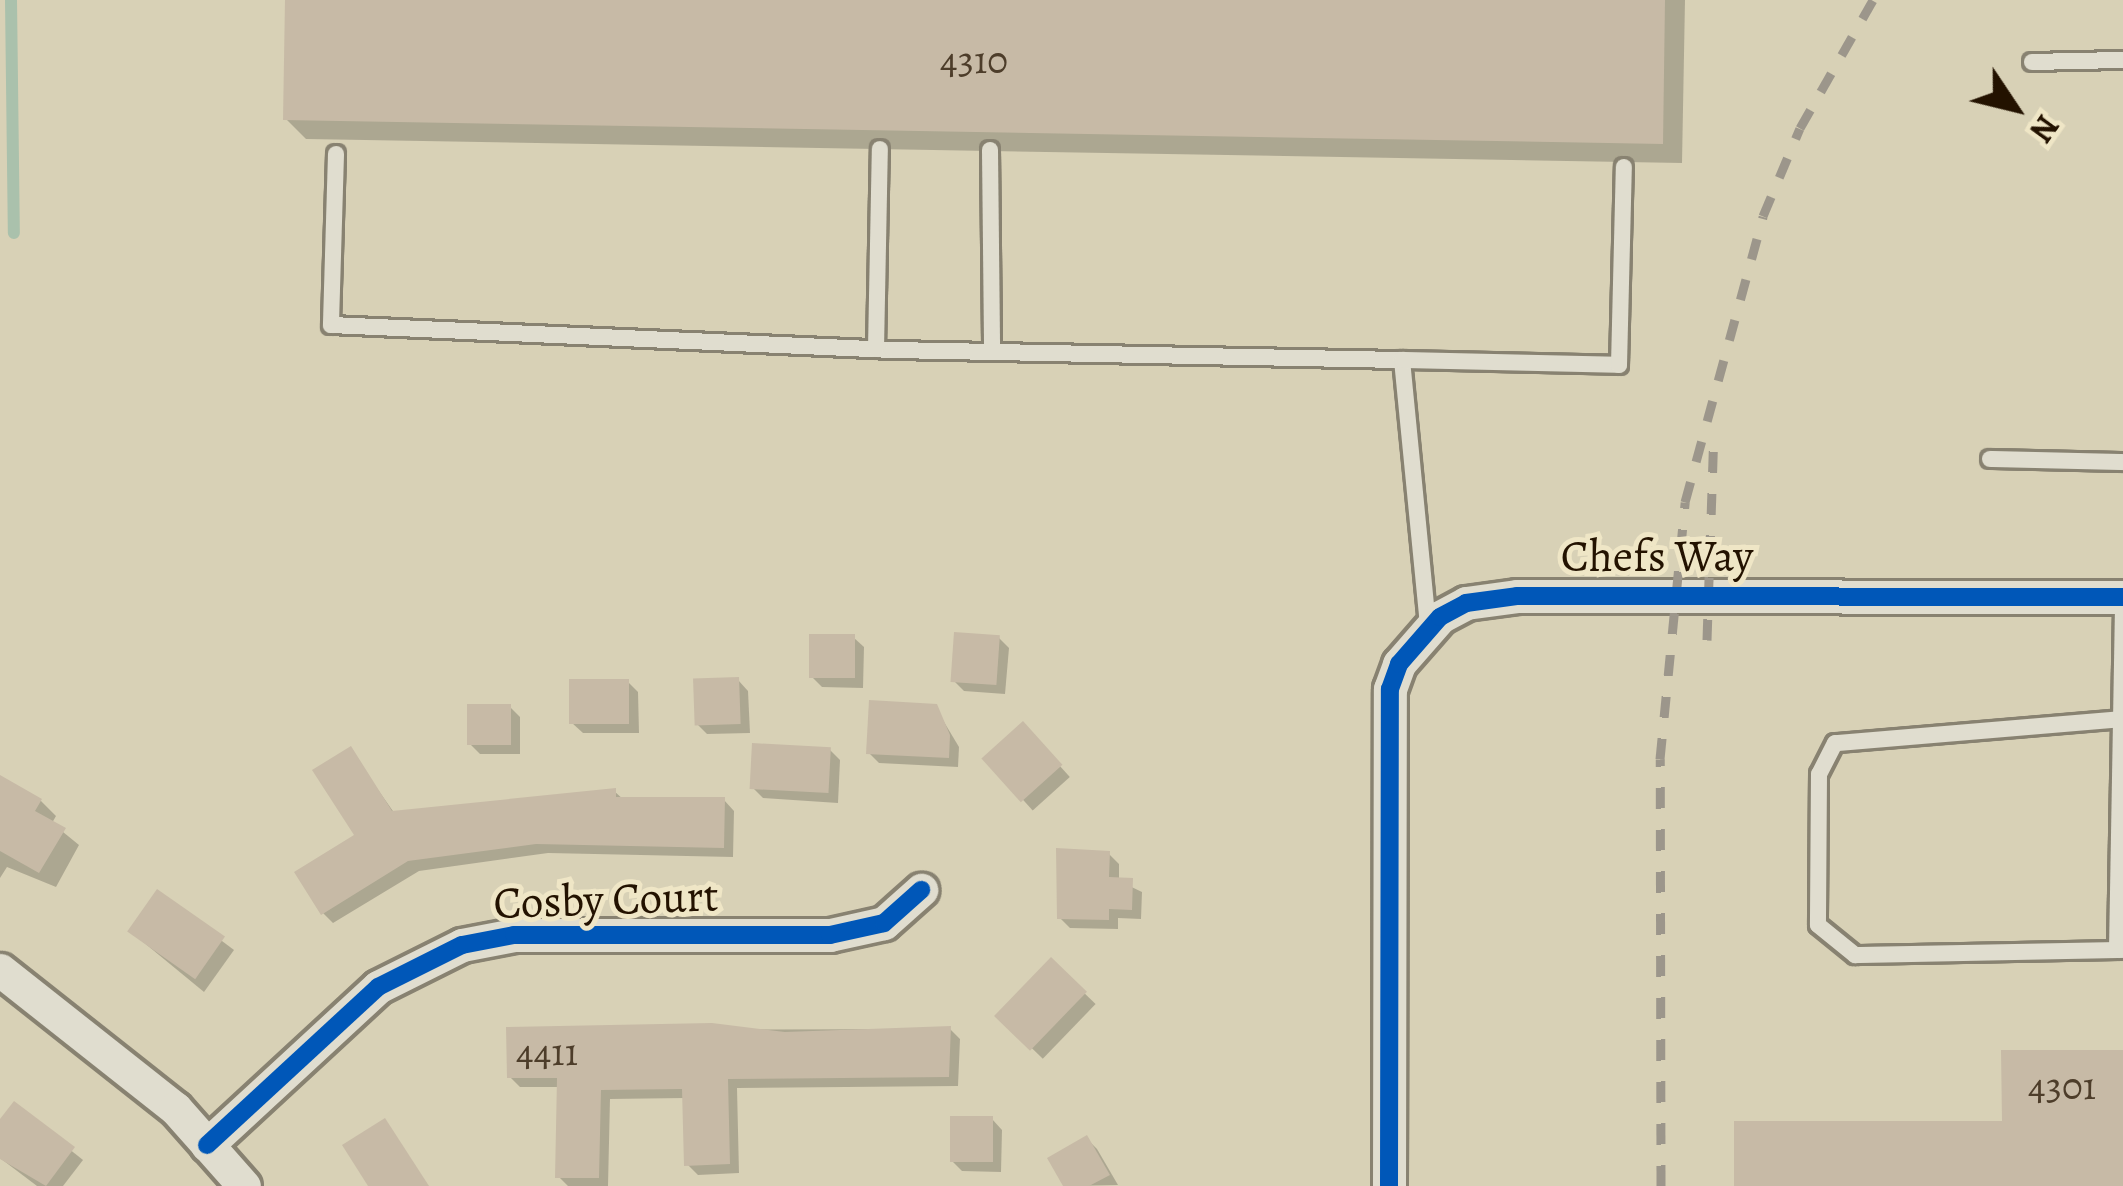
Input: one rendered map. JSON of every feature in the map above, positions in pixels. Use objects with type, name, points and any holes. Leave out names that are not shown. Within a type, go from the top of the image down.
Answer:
[{"type":"street","name":"Chefs Way","points":[[1428,627],[1466,603],[1517,596],[2123,597]]},
{"type":"street","points":[[1389,1186],[1390,689],[1428,627]]},
{"type":"street","name":"Cosby Court","points":[[207,1144],[378,987],[462,945],[514,934],[830,935],[884,923],[921,890]]},
{"type":"street","points":[[0,970],[72,1019],[207,1144],[244,1186]]},
{"type":"lane","points":[[2032,62],[2123,60]]},
{"type":"lane","points":[[876,349],[880,149]]},
{"type":"lane","points":[[989,150],[992,350]]},
{"type":"lane","points":[[336,154],[331,326],[876,349],[1619,365],[1624,167]]},
{"type":"lane","points":[[1402,360],[1428,627]]},
{"type":"lane","points":[[1990,459],[2123,462]]},
{"type":"lane","points":[[2122,719],[1835,742],[1819,774],[1818,925],[1855,955],[2120,950],[2123,609]]},
{"type":"building","points":[[285,0],[1665,0],[1663,144],[283,120]]},
{"type":"building","points":[[954,632],[1000,635],[996,685],[951,682]]},
{"type":"building","points":[[809,634],[855,634],[855,678],[809,678]]},
{"type":"building","points":[[739,677],[741,724],[695,726],[693,679]]},
{"type":"building","points":[[569,679],[629,679],[629,724],[569,724]]},
{"type":"building","points":[[869,700],[937,704],[950,735],[949,758],[866,754]]},
{"type":"building","points":[[467,704],[511,704],[511,745],[467,745]]},
{"type":"building","points":[[1023,721],[1062,765],[1021,802],[981,758]]},
{"type":"building","points":[[752,743],[831,747],[828,793],[750,789]]},
{"type":"building","points":[[351,746],[392,811],[616,788],[616,797],[725,797],[724,848],[536,844],[408,861],[321,915],[294,872],[354,835],[312,770]]},
{"type":"building","points":[[0,775],[42,799],[35,811],[66,828],[39,873],[0,851]]},
{"type":"building","points":[[1056,848],[1110,851],[1109,877],[1133,878],[1132,910],[1109,909],[1109,920],[1057,919]]},
{"type":"building","points":[[157,889],[225,937],[195,979],[127,932]]},
{"type":"building","points":[[1051,957],[1087,992],[1030,1051],[994,1016]]},
{"type":"building","points":[[712,1023],[785,1032],[951,1026],[949,1077],[728,1079],[730,1164],[684,1166],[682,1089],[601,1090],[599,1178],[555,1178],[557,1078],[507,1078],[506,1027]]},
{"type":"building","points":[[2001,1050],[2123,1050],[2123,1186],[1734,1186],[1734,1121],[2002,1121]]},
{"type":"building","points":[[14,1101],[75,1147],[46,1186],[0,1159],[0,1119]]},
{"type":"building","points":[[950,1116],[993,1116],[993,1162],[950,1162]]},
{"type":"building","points":[[385,1118],[429,1186],[368,1186],[342,1145]]},
{"type":"building","points":[[1087,1135],[1110,1175],[1089,1186],[1063,1186],[1047,1158]]},
{"type":"waterway","points":[[11,0],[14,233]]},
{"type":"railway","points":[[1661,1186],[1660,759],[1685,502],[1763,216],[1800,128],[1873,0]]},
{"type":"railway","points":[[1707,640],[1714,431]]},
{"type":"cycle path","points":[[1389,1186],[1390,689],[1399,664],[1440,617],[1466,603],[1517,596],[2123,597]]},
{"type":"cycle path","points":[[207,1145],[378,987],[462,945],[514,935],[830,935],[884,923],[921,890]]}]
